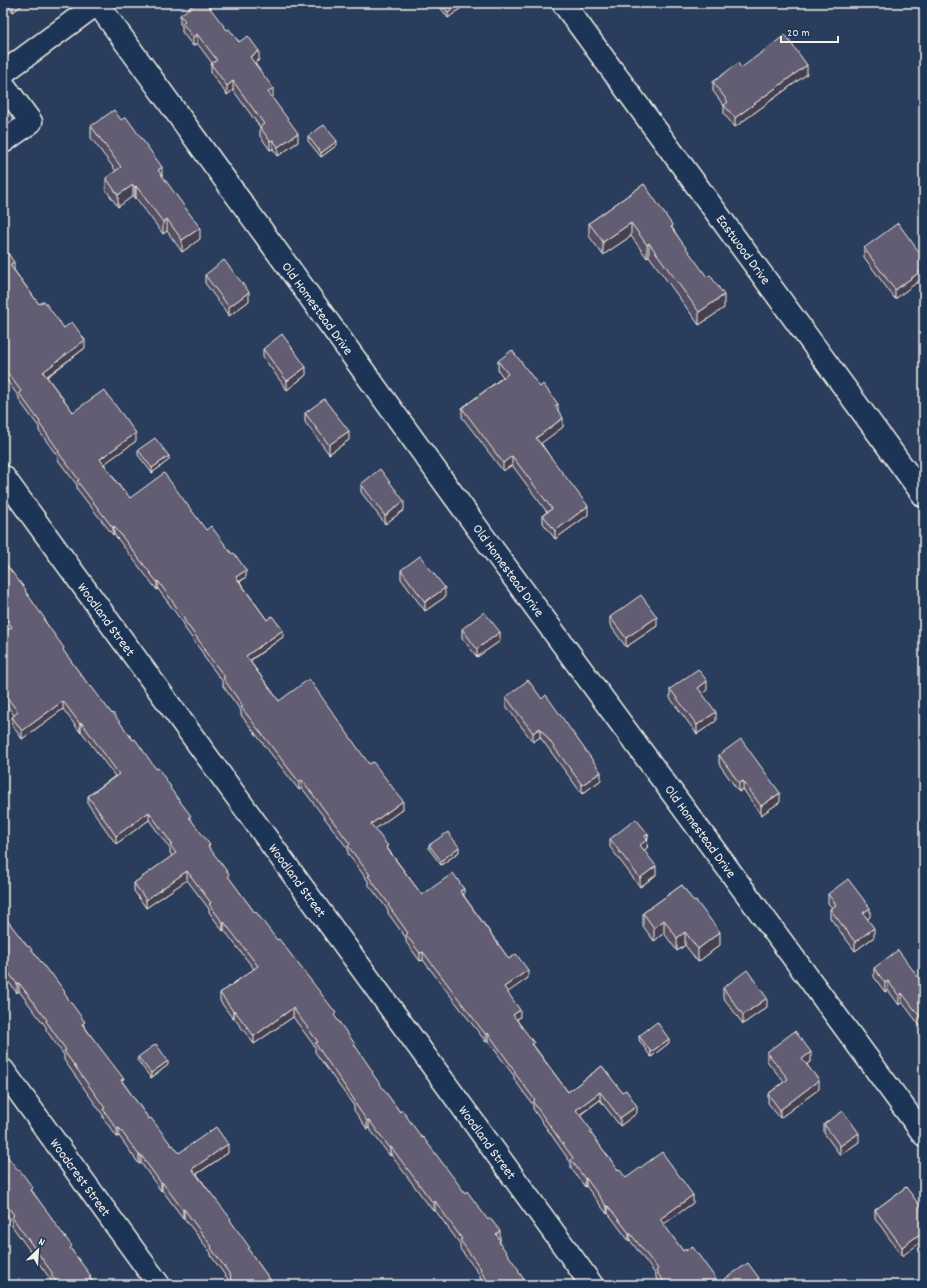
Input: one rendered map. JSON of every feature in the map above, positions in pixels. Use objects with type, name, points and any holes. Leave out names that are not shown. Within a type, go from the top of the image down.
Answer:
[{"type":"street","points":[[3,73],[97,3]]},
{"type":"street","name":"Old Homestead Drive","points":[[97,3],[482,533],[924,1135]]},
{"type":"street","name":"Eastwood Drive","points":[[563,3],[924,496]]},
{"type":"street","points":[[3,84],[31,122],[3,142]]},
{"type":"street","name":"Woodland Street","points":[[3,476],[592,1285]]},
{"type":"street","name":"Woodcrest Street","points":[[3,1070],[159,1285]]},
{"type":"building","points":[[196,3],[206,3],[227,30],[229,29],[239,42],[248,36],[259,51],[250,57],[273,88],[268,92],[298,133],[278,147],[273,140],[270,141],[260,127],[264,124],[233,81],[227,86],[211,64],[217,60],[197,34],[193,37],[182,23],[185,21],[180,15]]},
{"type":"building","points":[[440,3],[461,3],[448,13]]},
{"type":"building","points":[[785,35],[807,65],[735,118],[724,105],[728,102],[713,82],[738,63],[741,68]]},
{"type":"building","points":[[114,110],[121,120],[126,117],[162,167],[158,170],[200,228],[182,240],[167,219],[163,222],[136,186],[135,187],[133,185],[118,195],[106,178],[121,167],[91,126]]},
{"type":"building","points":[[324,125],[337,141],[321,153],[308,136]]},
{"type":"building","points":[[644,184],[673,226],[671,227],[707,277],[710,275],[724,295],[699,312],[649,243],[647,245],[631,223],[603,242],[589,223]]},
{"type":"building","points":[[898,223],[919,252],[924,248],[924,269],[895,290],[864,248]]},
{"type":"building","points":[[3,246],[14,262],[10,265],[39,304],[44,301],[64,328],[72,322],[85,340],[43,372],[73,412],[104,390],[136,433],[100,459],[123,491],[124,490],[130,498],[164,473],[206,530],[211,526],[232,554],[234,553],[246,570],[236,577],[267,620],[272,616],[283,630],[246,656],[279,701],[309,679],[369,764],[373,762],[403,801],[371,824],[388,846],[386,847],[422,895],[453,873],[464,889],[460,891],[509,959],[516,954],[528,970],[504,987],[520,1010],[513,1015],[534,1043],[532,1044],[568,1092],[602,1066],[622,1092],[626,1090],[637,1106],[620,1118],[600,1092],[576,1110],[592,1131],[590,1132],[618,1170],[619,1169],[626,1178],[662,1152],[693,1195],[660,1219],[683,1251],[686,1249],[686,1251],[692,1246],[719,1283],[748,1263],[759,1278],[750,1285],[666,1285],[656,1271],[658,1269],[571,1160],[573,1158],[533,1102],[535,1100],[488,1033],[486,1035],[423,952],[420,953],[406,935],[408,933],[368,876],[370,875],[348,846],[350,844],[302,780],[299,782],[241,707],[243,706],[223,678],[225,677],[204,650],[205,649],[184,620],[185,619],[158,581],[157,582],[114,526],[113,528],[77,481],[79,480],[58,452],[59,451],[39,423],[40,422],[19,393],[21,391],[3,367]]},
{"type":"building","points":[[224,260],[249,292],[229,307],[205,275]]},
{"type":"building","points":[[282,334],[306,367],[287,381],[263,349]]},
{"type":"building","points":[[512,350],[540,387],[543,384],[558,404],[555,406],[563,418],[536,438],[588,506],[555,531],[543,515],[552,509],[512,456],[503,463],[462,408],[508,374],[498,361]]},
{"type":"building","points":[[324,399],[349,431],[329,445],[305,413]]},
{"type":"building","points":[[155,438],[169,456],[152,468],[138,450]]},
{"type":"building","points":[[380,469],[404,501],[385,516],[361,484]]},
{"type":"building","points":[[3,556],[6,560],[4,562],[26,590],[25,591],[45,619],[44,620],[64,648],[63,650],[90,687],[91,686],[112,714],[113,713],[133,740],[135,739],[156,769],[158,768],[171,787],[170,788],[191,816],[189,817],[210,845],[208,846],[229,874],[228,876],[255,913],[256,912],[277,940],[279,939],[336,1013],[334,1015],[355,1044],[373,1072],[372,1073],[400,1112],[402,1110],[465,1193],[467,1191],[488,1220],[490,1218],[500,1231],[496,1234],[500,1240],[499,1242],[528,1285],[491,1285],[460,1240],[462,1239],[435,1201],[433,1203],[391,1147],[390,1148],[369,1120],[367,1121],[315,1043],[318,1042],[293,1008],[254,1036],[234,1010],[233,1011],[220,993],[258,966],[224,922],[223,923],[209,904],[211,903],[187,871],[146,900],[134,883],[176,853],[170,845],[172,844],[149,812],[116,836],[88,796],[119,774],[81,722],[80,724],[63,701],[22,731],[12,717],[18,712],[3,692],[3,633],[12,627],[3,613]]},
{"type":"building","points":[[420,556],[445,588],[425,602],[401,570]]},
{"type":"building","points":[[641,595],[657,617],[626,638],[610,617]]},
{"type":"building","points":[[484,612],[500,632],[477,649],[462,629]]},
{"type":"building","points":[[698,669],[707,681],[698,688],[716,712],[697,725],[670,689]]},
{"type":"building","points":[[528,680],[542,699],[546,695],[601,772],[582,785],[540,728],[533,733],[506,697]]},
{"type":"building","points":[[741,739],[780,793],[761,806],[743,781],[739,783],[719,755]]},
{"type":"building","points":[[636,819],[648,834],[645,836],[647,840],[640,845],[656,866],[640,878],[610,839]]},
{"type":"building","points":[[448,832],[459,847],[441,861],[429,845]]},
{"type":"building","points":[[848,879],[870,908],[863,913],[874,928],[855,942],[830,909],[836,905],[828,894]]},
{"type":"building","points":[[682,885],[694,902],[696,901],[720,932],[698,949],[685,932],[677,938],[664,920],[654,928],[643,913]]},
{"type":"building","points":[[3,917],[28,947],[29,946],[50,974],[51,973],[85,1022],[82,1024],[124,1079],[121,1080],[149,1119],[151,1118],[179,1153],[216,1127],[228,1144],[192,1169],[231,1219],[230,1220],[250,1248],[248,1249],[274,1285],[235,1285],[230,1277],[231,1276],[211,1248],[212,1247],[184,1209],[183,1210],[162,1182],[161,1183],[119,1128],[117,1129],[103,1109],[105,1108],[64,1051],[66,1050],[46,1021],[47,1020],[19,983],[17,984],[3,965]]},
{"type":"building","points":[[898,950],[924,985],[924,1022],[902,993],[899,996],[888,981],[885,983],[874,968]]},
{"type":"building","points":[[747,970],[767,998],[743,1015],[723,988]]},
{"type":"building","points":[[657,1022],[669,1039],[651,1052],[639,1036]]},
{"type":"building","points":[[795,1031],[811,1052],[802,1059],[819,1080],[780,1110],[768,1094],[788,1079],[767,1052]]},
{"type":"building","points":[[156,1044],[168,1061],[151,1073],[138,1057]]},
{"type":"building","points":[[843,1111],[859,1133],[840,1146],[824,1124]]},
{"type":"building","points":[[3,1151],[33,1188],[31,1190],[72,1246],[70,1248],[91,1276],[89,1277],[95,1285],[59,1285],[51,1275],[53,1274],[12,1217],[14,1215],[3,1200]]},
{"type":"building","points":[[906,1187],[924,1211],[924,1231],[902,1247],[875,1210]]}]
